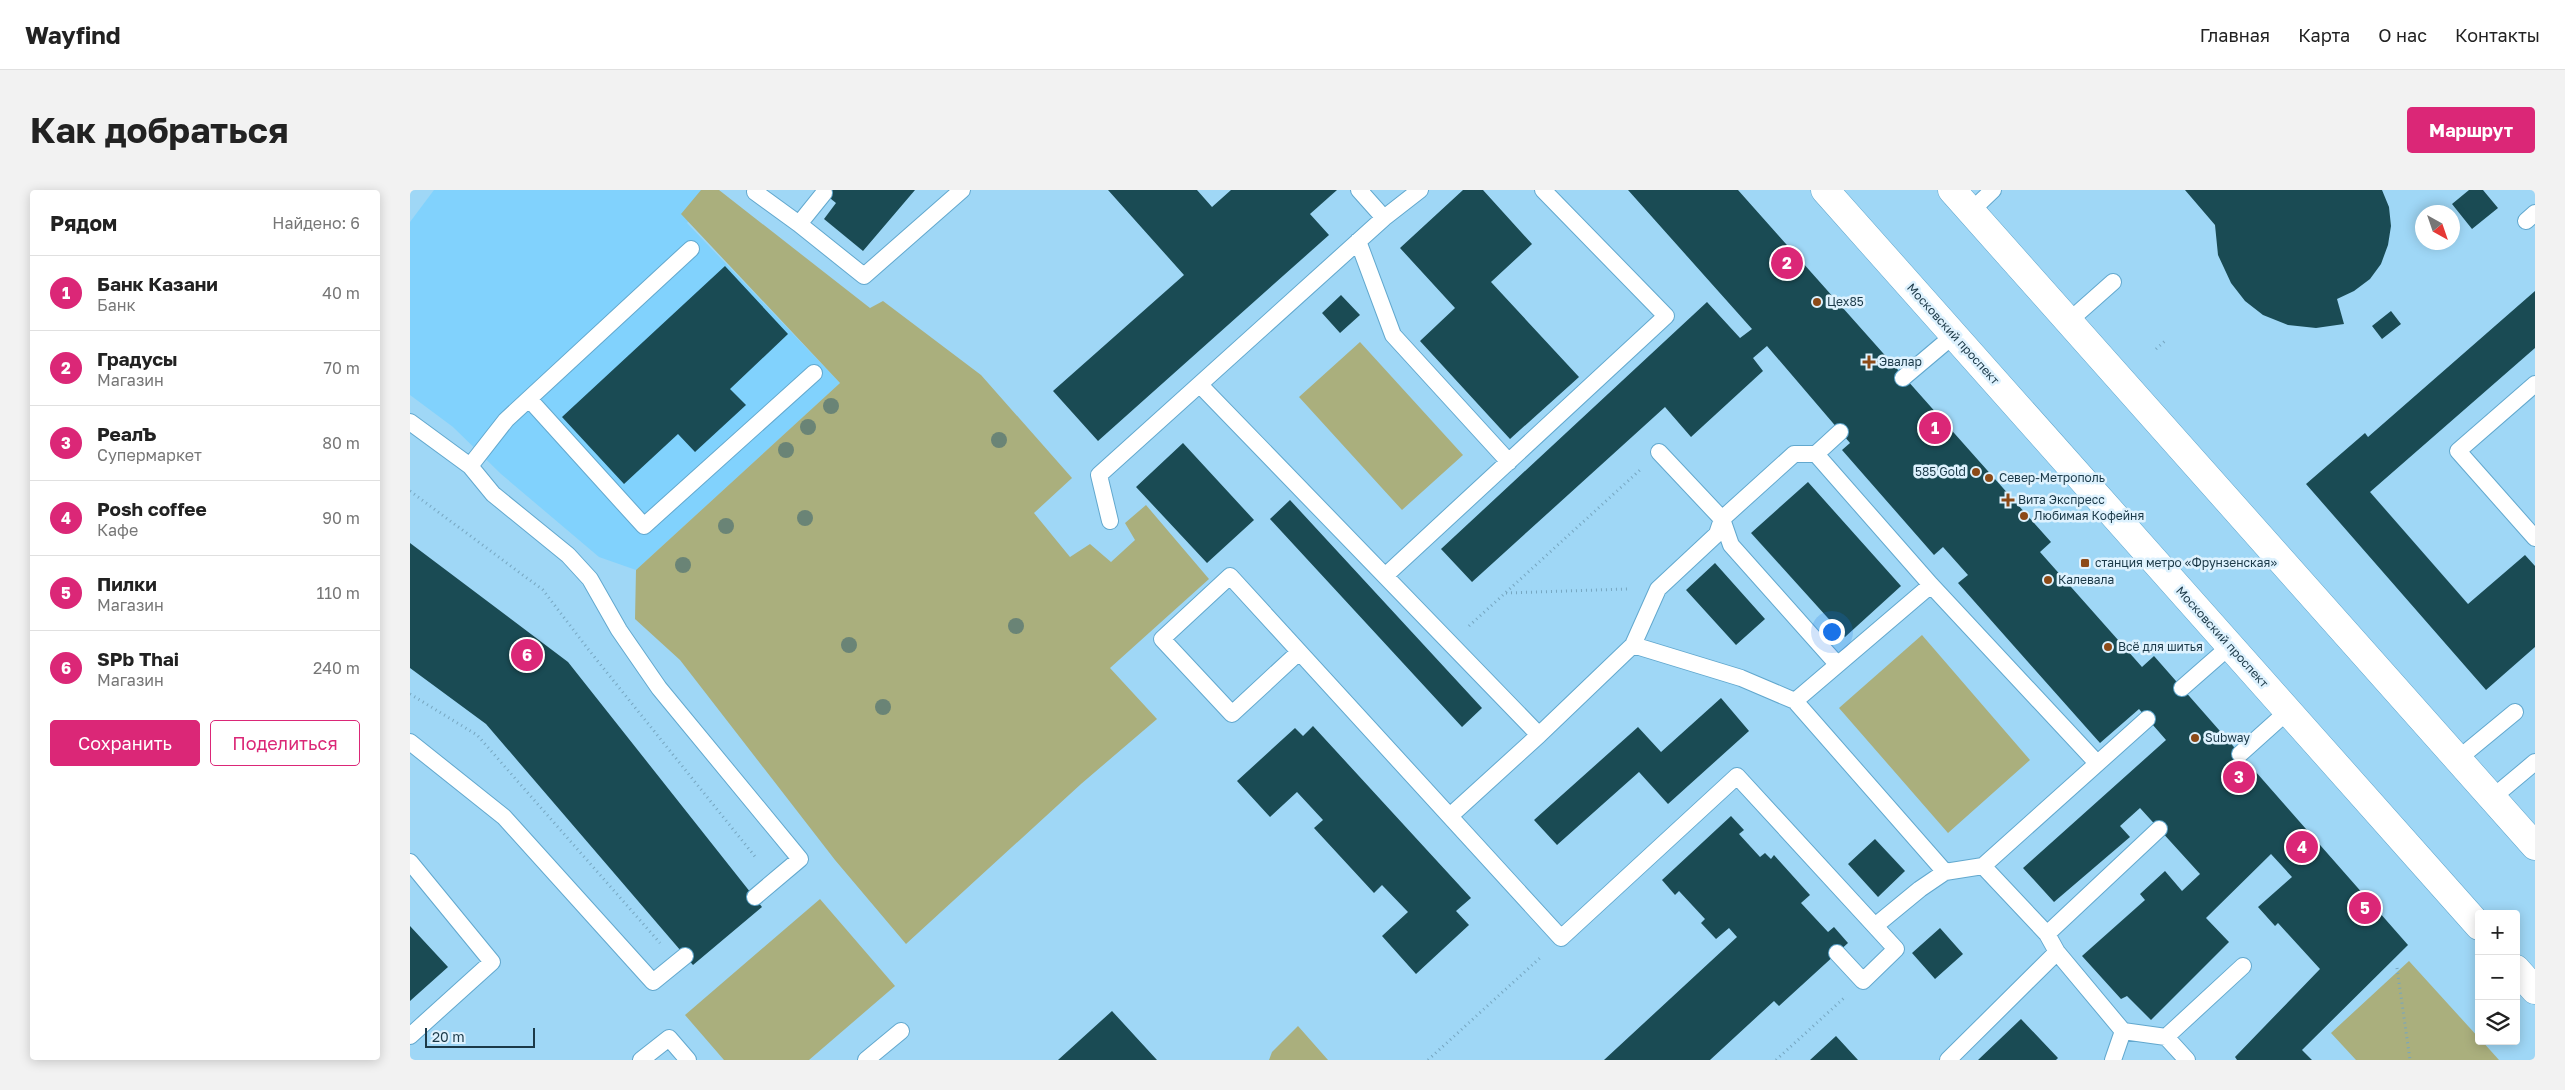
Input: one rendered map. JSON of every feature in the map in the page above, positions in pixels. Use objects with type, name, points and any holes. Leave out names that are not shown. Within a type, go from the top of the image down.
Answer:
[{"type":"main road","name":"Московский проспект","points":[[1825,190],[2475,921]]},
{"type":"main road","points":[[1952,190],[2535,846]]},
{"type":"main road","points":[[2520,973],[2535,990]]},
{"type":"lane","points":[[757,190],[755,192],[799,224],[864,276],[962,190]]},
{"type":"lane","points":[[1359,190],[1384,218]]},
{"type":"lane","points":[[1110,521],[1099,475],[1358,240],[1420,190]]},
{"type":"lane","points":[[1385,576],[1666,316],[1543,190]]},
{"type":"lane","points":[[1971,211],[1992,190]]},
{"type":"lane","points":[[799,224],[824,193]]},
{"type":"lane","points":[[1358,240],[1393,335],[1509,462]]},
{"type":"lane","points":[[470,466],[506,420],[691,249]]},
{"type":"lane","points":[[2068,321],[2113,282]]},
{"type":"lane","points":[[1903,378],[1954,335]]},
{"type":"lane","points":[[529,399],[644,526],[814,373]]},
{"type":"lane","points":[[2535,384],[2458,451],[2535,538]]},
{"type":"lane","points":[[1200,385],[1539,735]]},
{"type":"lane","points":[[410,422],[470,466],[493,494],[568,555],[590,579],[619,630],[659,688],[800,859],[755,897]]},
{"type":"lane","points":[[1450,816],[1539,735],[1633,645],[1658,589],[1717,534],[1722,519],[1794,454],[1816,454],[1840,432]]},
{"type":"lane","points":[[1660,452],[1722,519],[1731,545],[1837,664]]},
{"type":"lane","points":[[1816,454],[1931,585],[2097,763]]},
{"type":"lane","points":[[1299,652],[1232,714],[1162,639],[1230,576],[1561,938],[1737,776],[1896,949],[1862,981],[1837,953]]},
{"type":"lane","points":[[1795,701],[1931,585]]},
{"type":"lane","points":[[1633,645],[1740,678],[1795,701],[1945,872]]},
{"type":"lane","points":[[2182,688],[2230,646]]},
{"type":"lane","points":[[2240,754],[2288,711]]},
{"type":"lane","points":[[2458,760],[2515,712]]},
{"type":"lane","points":[[1875,926],[1920,889],[1945,872],[1983,866],[2147,719]]},
{"type":"lane","points":[[410,742],[504,817],[653,982],[681,959]]},
{"type":"lane","points":[[2492,798],[2535,762]]},
{"type":"lane","points":[[2047,934],[2159,829]]},
{"type":"lane","points":[[410,862],[492,962],[410,1036]]},
{"type":"lane","points":[[1983,866],[2047,934],[2057,952],[2123,1031],[2166,1037],[2187,1060]]},
{"type":"lane","points":[[1948,1060],[2057,952]]},
{"type":"lane","points":[[2166,1037],[2243,966]]},
{"type":"lane","points":[[866,1060],[901,1031]]},
{"type":"lane","points":[[2113,1060],[2123,1031]]},
{"type":"lane","points":[[641,1060],[670,1038],[688,1060]]},
{"type":"path","points":[[2156,349],[2165,341]]},
{"type":"path","points":[[1450,643],[1660,452]]},
{"type":"path","points":[[410,491],[543,590],[588,649],[775,880]]},
{"type":"path","points":[[1505,593],[1658,589]]},
{"type":"path","points":[[410,694],[477,735],[681,959]]},
{"type":"path","points":[[1428,1060],[1561,938]]},
{"type":"path","points":[[2397,968],[2410,1060]]},
{"type":"path","points":[[1776,1060],[1862,981]]},
{"type":"shaded area","points":[[434,190],[712,190],[687,223],[840,383],[636,570],[599,557],[501,474],[453,427],[410,395],[410,222]]},
{"type":"green space","points":[[701,190],[719,190],[870,308],[883,301],[981,375],[1072,478],[1034,513],[1070,557],[1090,544],[1111,562],[1135,540],[1125,523],[1146,505],[1209,579],[1110,668],[1157,719],[1081,784],[906,944],[835,860],[680,660],[635,619],[636,570],[840,383],[681,214]]},
{"type":"green space","points":[[1360,342],[1463,455],[1402,510],[1299,397]]},
{"type":"green space","points":[[1922,635],[2030,760],[1948,833],[1839,708]]},
{"type":"green space","points":[[820,899],[895,986],[809,1060],[724,1060],[685,1015]]},
{"type":"green space","points":[[2409,961],[2475,1034],[2475,1045],[2486,1045],[2499,1060],[2356,1060],[2331,1033]]},
{"type":"green space","points":[[1298,1026],[1328,1060],[1269,1060],[1272,1052]]},
{"type":"building","points":[[820,190],[915,190],[863,251],[824,219],[836,203]]},
{"type":"building","points":[[1108,190],[1197,190],[1212,207],[1231,190],[1337,190],[1310,214],[1329,235],[1098,441],[1053,391],[1184,275]]},
{"type":"building","points":[[1463,190],[1483,190],[1532,244],[1491,282],[1579,377],[1510,439],[1420,341],[1455,308],[1400,248]]},
{"type":"building","points":[[1628,190],[1738,190],[2051,542],[2040,552],[2142,667],[2154,656],[2408,945],[2302,1050],[2312,1060],[2237,1060],[2235,1057],[2320,969],[2278,923],[2275,926],[2258,907],[2292,877],[2271,854],[2206,918],[2229,942],[2151,1020],[2127,996],[2121,999],[2082,956],[2145,900],[2140,894],[2165,871],[2182,891],[2200,874],[2140,808],[2120,826],[2130,837],[2054,902],[2023,868],[2166,740],[2139,709],[2100,743],[1958,583],[1968,575],[1943,547],[1934,555],[1842,450],[1850,443],[1767,346],[1753,358],[1763,371],[1691,437],[1665,407],[1472,582],[1441,549],[1707,302],[1740,338],[1752,329]]},
{"type":"building","points":[[2185,190],[2382,190],[2389,207],[2391,226],[2388,245],[2381,264],[2370,279],[2354,291],[2337,299],[2344,324],[2316,328],[2288,325],[2263,315],[2245,301],[2231,283],[2218,255],[2215,225]]},
{"type":"building","points":[[2469,190],[2483,190],[2498,208],[2472,229],[2460,214],[2460,205],[2452,204]]},
{"type":"building","points":[[725,266],[788,334],[730,389],[746,405],[695,452],[678,434],[624,484],[562,417]]},
{"type":"building","points":[[2535,291],[2535,348],[2370,492],[2468,604],[2525,555],[2535,566],[2535,647],[2486,690],[2306,484],[2365,433],[2368,437]]},
{"type":"building","points":[[1341,295],[1360,315],[1340,333],[1322,313]]},
{"type":"building","points":[[2391,311],[2401,324],[2382,339],[2372,326]]},
{"type":"building","points":[[1183,443],[1254,520],[1207,563],[1136,487]]},
{"type":"building","points":[[1808,482],[1901,586],[1845,637],[1751,533]]},
{"type":"building","points":[[1290,500],[1482,708],[1462,727],[1270,519]]},
{"type":"building","points":[[410,543],[568,662],[762,907],[693,965],[486,724],[410,668]]},
{"type":"building","points":[[1715,563],[1765,619],[1736,645],[1686,590]]},
{"type":"building","points":[[1721,698],[1749,731],[1668,804],[1639,772],[1557,845],[1534,820],[1638,727],[1661,752]]},
{"type":"building","points":[[1313,726],[1471,898],[1456,911],[1469,925],[1416,974],[1382,936],[1408,912],[1382,885],[1374,893],[1314,828],[1323,820],[1297,792],[1270,817],[1237,781],[1295,728],[1303,736]]},
{"type":"building","points":[[1731,816],[1744,830],[1739,834],[1760,857],[1765,853],[1771,859],[1774,855],[1810,895],[1801,903],[1828,932],[1834,927],[1848,943],[1779,1006],[1774,1001],[1710,1060],[1604,1060],[1737,937],[1729,928],[1716,939],[1701,923],[1705,919],[1679,891],[1675,895],[1662,880]]},
{"type":"building","points":[[1875,839],[1905,871],[1878,897],[1848,864]]},
{"type":"building","points":[[410,926],[448,967],[410,1001]]},
{"type":"building","points":[[1940,928],[1963,954],[1935,979],[1912,953]]},
{"type":"building","points":[[1112,1011],[1157,1060],[1058,1060]]},
{"type":"building","points":[[2021,1019],[2058,1058],[2056,1060],[1978,1060]]},
{"type":"building","points":[[1836,1036],[1858,1060],[1810,1060]]},
{"type":"place","name":"Градусы","points":[[1787,263]]},
{"type":"place","name":"Цех85","points":[[1817,302]]},
{"type":"place","name":"Эвалар","points":[[1869,362]]},
{"type":"place","name":"Банк Казани","points":[[1935,428]]},
{"type":"place","name":"585 Gold","points":[[1976,472]]},
{"type":"place","name":"Север-Метрополь","points":[[1989,478]]},
{"type":"place","name":"Вита Экспресс","points":[[2008,500]]},
{"type":"place","name":"Любимая Кофейня","points":[[2024,516]]},
{"type":"place","name":"станция метро «Фрунзенская»","points":[[2085,563]]},
{"type":"place","name":"Калевала","points":[[2048,580]]},
{"type":"place","name":"Всё для шитья","points":[[2108,647]]},
{"type":"place","name":"SPb Thai","points":[[527,655]]},
{"type":"place","name":"Subway","points":[[2195,738]]},
{"type":"place","name":"РеалЪ","points":[[2239,777]]},
{"type":"place","name":"Posh coffee","points":[[2302,847]]},
{"type":"place","name":"Пилки","points":[[2365,908]]}]
